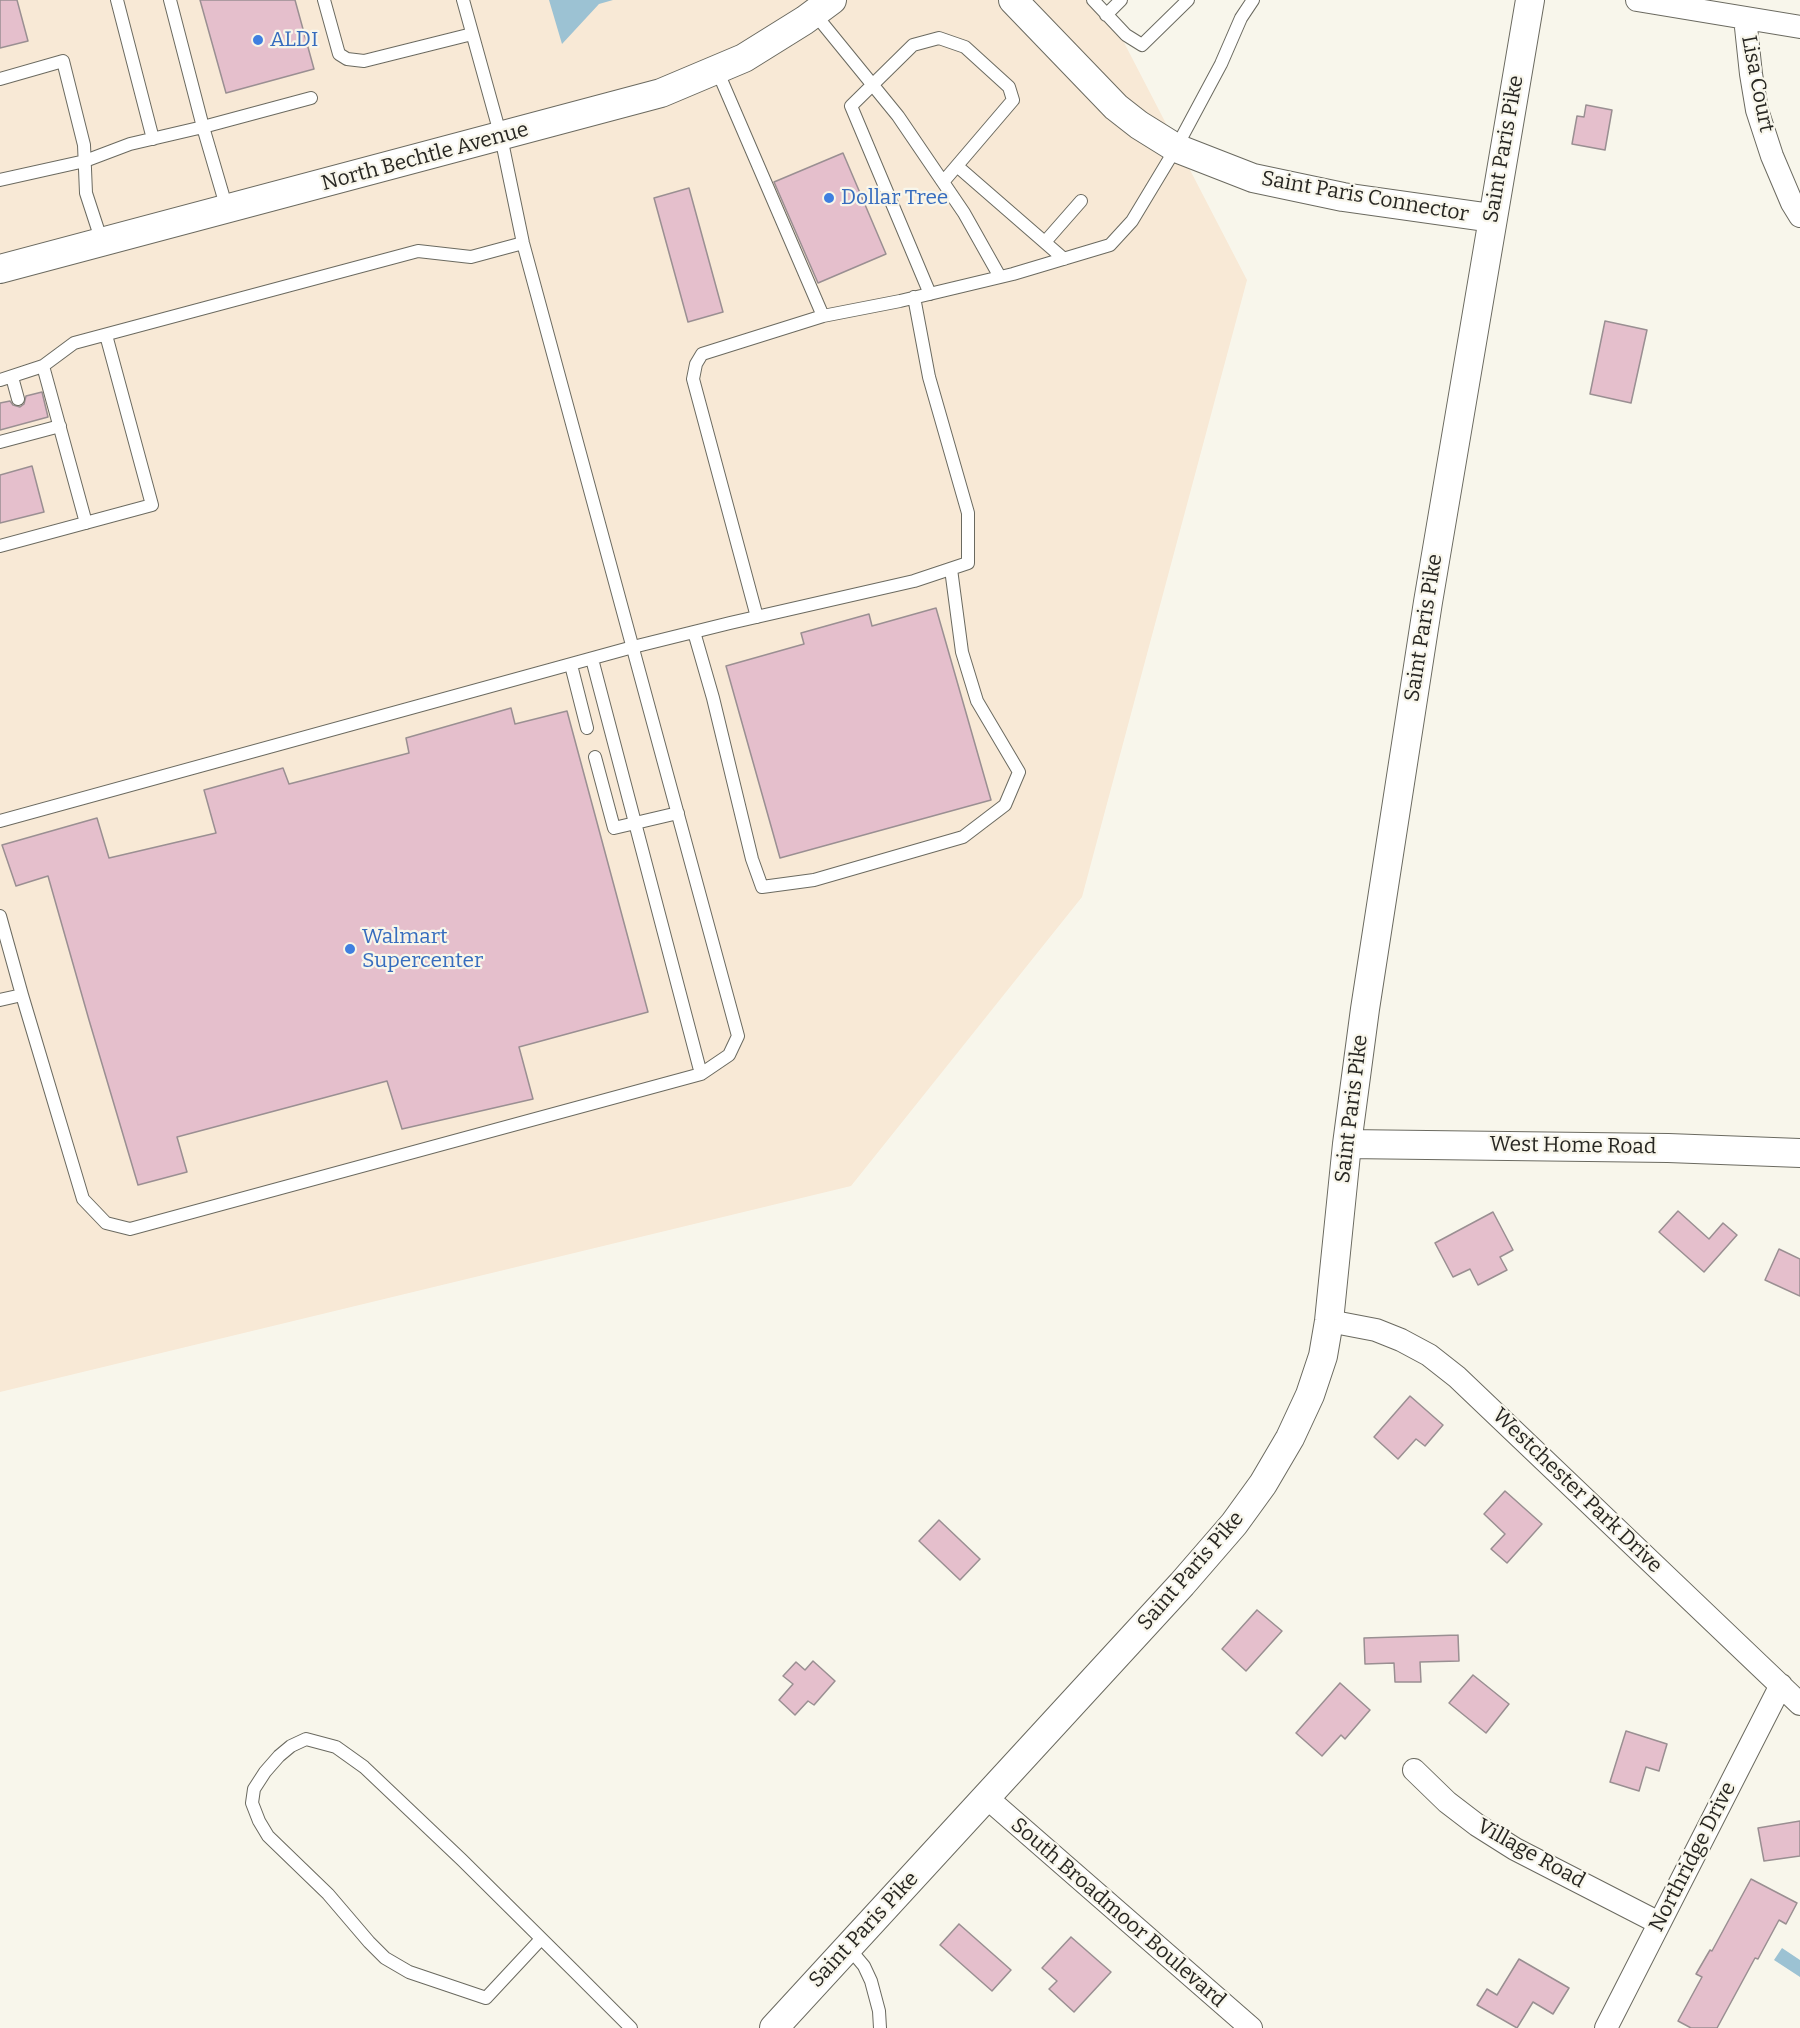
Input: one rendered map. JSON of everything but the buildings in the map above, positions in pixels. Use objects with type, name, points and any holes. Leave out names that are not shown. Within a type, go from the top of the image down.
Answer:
[{"type":"street","name":"Saint Paris Connector","points":[[1013,0],[1116,107],[1139,125],[1176,148],[1253,178],[1343,197],[1492,218]]},
{"type":"street","name":"Saint Paris Pike","points":[[774,2028],[1182,1584],[1234,1524],[1263,1484],[1290,1438],[1310,1395],[1323,1356],[1329,1321],[1347,1144],[1365,1008],[1426,618],[1530,0]]},
{"type":"street","points":[[1637,0],[1800,27]]},
{"type":"street","name":"North Bechtle Avenue","points":[[0,268],[660,93],[744,58],[823,7]]},
{"type":"street","name":"Lisa Court","points":[[1745,18],[1757,110],[1772,156],[1800,216]]},
{"type":"street","name":"West Home Road","points":[[1347,1144],[1668,1148],[1800,1153]]},
{"type":"street","name":"Westchester Park Drive","points":[[1329,1321],[1376,1330],[1430,1355],[1456,1377],[1800,1704]]},
{"type":"street","name":"Northridge Drive","points":[[1606,2028],[1781,1685]]},
{"type":"street","name":"Village Road","points":[[1414,1770],[1447,1802],[1515,1849],[1659,1923]]},
{"type":"street","name":"South Broadmoor Boulevard","points":[[986,1797],[1251,2028]]},
{"type":"lane","points":[[117,0],[153,139]]},
{"type":"lane","points":[[170,0],[227,209]]},
{"type":"lane","points":[[324,0],[339,54],[347,59],[364,61],[472,34]]},
{"type":"lane","points":[[0,916],[2,930],[83,1199],[106,1223],[130,1229],[701,1074],[729,1055],[738,1036],[523,243],[501,137],[463,0]]},
{"type":"lane","points":[[1093,0],[1126,35],[1142,45],[1188,0]]},
{"type":"lane","points":[[1106,15],[1121,0]]},
{"type":"lane","points":[[757,616],[693,379],[696,363],[702,354],[823,316],[1000,277],[1110,245],[1132,221],[1176,148],[1221,64],[1241,18],[1253,0]]},
{"type":"lane","points":[[823,7],[873,85],[898,116],[964,213],[1000,277]]},
{"type":"lane","points":[[930,294],[851,106],[913,45],[939,38],[965,47],[1009,87],[1013,100],[943,182]]},
{"type":"lane","points":[[0,79],[63,61],[84,145],[86,193],[102,242]]},
{"type":"lane","points":[[717,70],[823,316]]},
{"type":"lane","points":[[0,180],[85,161],[130,144],[311,98]]},
{"type":"lane","points":[[957,166],[1064,259]]},
{"type":"lane","points":[[1045,242],[1081,201]]},
{"type":"lane","points":[[18,399],[6,379],[43,366],[75,343],[418,251],[471,257],[523,243]]},
{"type":"lane","points":[[0,821],[633,647],[757,616],[914,581],[968,563],[968,513],[928,377],[914,297]]},
{"type":"lane","points":[[0,546],[152,505],[106,335]]},
{"type":"lane","points":[[43,366],[86,523]]},
{"type":"lane","points":[[4,437],[27,429],[60,426]]},
{"type":"lane","points":[[694,632],[713,698],[752,858],[762,887],[814,880],[963,837],[1005,805],[1019,772],[977,702],[962,652],[951,569]]},
{"type":"lane","points":[[592,659],[701,1074]]},
{"type":"lane","points":[[571,665],[587,728]]},
{"type":"lane","points":[[595,757],[614,828],[678,813]]},
{"type":"lane","points":[[0,1000],[22,995]]},
{"type":"lane","points":[[542,1939],[486,1998],[409,1972],[385,1958],[328,1894],[268,1836],[252,1803],[254,1789],[265,1772],[291,1746],[306,1739],[336,1747],[364,1767],[462,1860],[542,1939],[631,2028]]},
{"type":"lane","points":[[848,1947],[864,1966],[871,1981],[879,2011],[880,2028]]},
{"type":"shaded area","points":[[0,0],[1102,0],[1247,280],[1082,897],[851,1186],[0,1392]]},
{"type":"water","points":[[549,0],[613,0],[599,4],[562,44]]},
{"type":"water","points":[[1782,1948],[1800,1960],[1800,1977],[1774,1960]]},
{"type":"place","name":"ALDI","points":[[258,40]]},
{"type":"place","name":"Dollar Tree","points":[[829,198]]},
{"type":"place","name":"Walmart Supercenter","points":[[350,949]]}]
